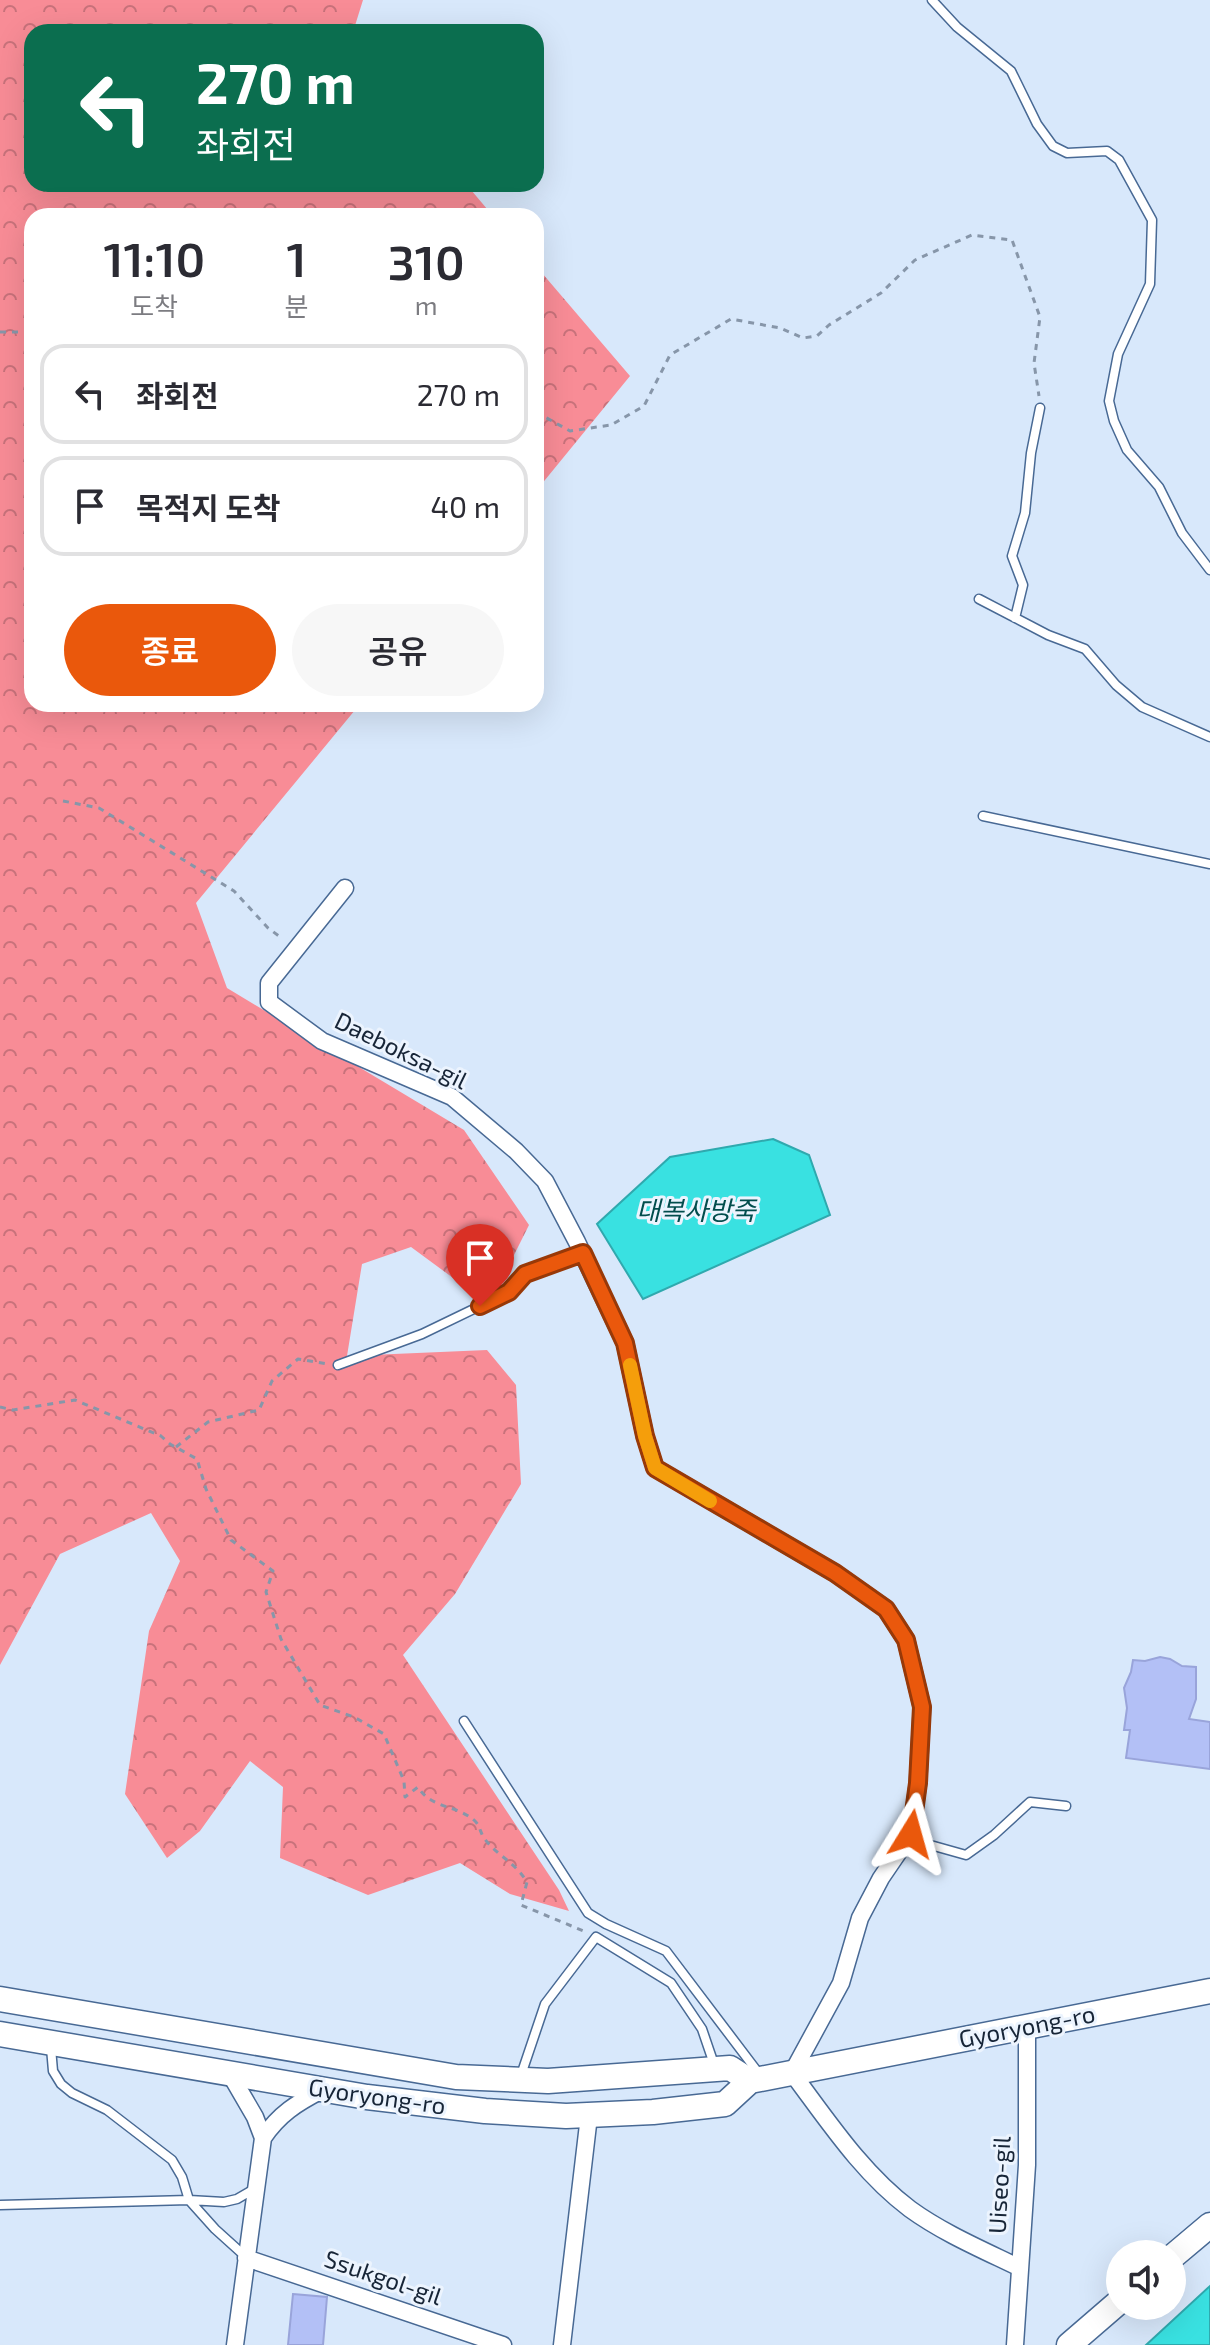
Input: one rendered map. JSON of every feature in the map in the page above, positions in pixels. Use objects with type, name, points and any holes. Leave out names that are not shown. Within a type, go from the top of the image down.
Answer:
[{"type":"street","name":"Daeboksa-gil","points":[[345,888],[269,983],[269,1002],[322,1041],[452,1097],[516,1151],[545,1181],[625,1343],[655,1468],[835,1573],[886,1609],[906,1640],[922,1707],[918,1783],[911,1834],[881,1878],[860,1918],[841,1983],[792,2073]]},
{"type":"street","name":"Gyoryong-ro","points":[[0,2034],[322,2090],[485,2111],[589,2116],[725,2104],[756,2080],[1210,1991]]},
{"type":"street","name":"Gyoryong-ro","points":[[0,1999],[442,2075],[520,2080],[590,2079],[730,2068],[756,2080]]},
{"type":"street","name":"Uiseo-gil","points":[[1015,2345],[1027,2165],[1027,2027]]},
{"type":"street","points":[[792,2073],[861,2163],[910,2209],[1020,2268]]},
{"type":"street","points":[[230,2074],[255,2117],[263,2138]]},
{"type":"street","points":[[235,2345],[263,2138],[276,2119],[291,2106],[322,2090]]},
{"type":"street","points":[[562,2345],[589,2116]]},
{"type":"street","points":[[1186,2245],[1210,2225]]},
{"type":"street","name":"Ssukgol-gil","points":[[246,2258],[503,2345]]},
{"type":"street","points":[[1069,2345],[1106,2313]]},
{"type":"lane","points":[[932,0],[957,27],[1011,71],[1037,124],[1053,146],[1067,153],[1107,151],[1119,160],[1152,220],[1150,284],[1118,354],[1109,401],[1127,450],[1159,487],[1182,533],[1210,570]]},
{"type":"lane","points":[[1015,618],[1023,585],[1012,556],[1025,513],[1031,453],[1040,408]]},
{"type":"lane","points":[[979,599],[1048,635],[1085,649],[1116,685],[1142,707],[1210,737]]},
{"type":"lane","points":[[983,816],[1210,864]]},
{"type":"lane","points":[[338,1365],[422,1334],[509,1292],[525,1274],[583,1253]]},
{"type":"lane","points":[[464,1721],[588,1913],[666,1951],[756,2080]]},
{"type":"lane","points":[[908,1839],[966,1855],[994,1835],[1030,1802],[1066,1806]]},
{"type":"lane","points":[[520,2080],[545,2004],[596,1937],[671,1983],[702,2029],[715,2069]]},
{"type":"lane","name":"Ssukgol-gil","points":[[51,2043],[53,2071],[61,2084],[72,2093],[107,2110],[172,2160],[182,2177],[189,2200],[246,2258]]},
{"type":"lane","points":[[0,2205],[189,2200],[224,2202],[237,2199],[256,2188]]},
{"type":"path","points":[[544,416],[570,431],[611,425],[644,406],[670,355],[731,319],[780,328],[803,338],[817,336],[829,325],[881,293],[915,260],[972,235],[1012,240],[1023,267],[1040,317],[1034,363],[1040,408]]},
{"type":"path","points":[[0,332],[24,332]]},
{"type":"path","points":[[63,801],[99,808],[234,891],[268,928],[295,949]]},
{"type":"path","points":[[176,1447],[208,1422],[259,1410],[272,1381],[298,1359],[338,1365]]},
{"type":"path","points":[[0,1407],[13,1410],[75,1400],[161,1436],[197,1459],[206,1489],[231,1540],[273,1571],[266,1592],[281,1639],[320,1705],[354,1717],[384,1734],[404,1781],[405,1797],[418,1787],[425,1799],[453,1808],[477,1823],[484,1838],[519,1868],[527,1882],[521,1905],[596,1937]]},
{"type":"green space","points":[[0,0],[363,0],[356,24],[24,24],[24,192],[473,192],[486,208],[24,208],[24,712],[353,712],[196,903],[227,988],[464,1130],[529,1225],[507,1269],[483,1300],[411,1247],[362,1264],[347,1356],[487,1350],[516,1385],[521,1484],[455,1594],[403,1655],[559,1890],[569,1911],[510,1894],[460,1863],[368,1895],[280,1858],[283,1787],[250,1761],[200,1831],[167,1858],[125,1794],[149,1631],[180,1561],[151,1513],[60,1554],[0,1665]]},
{"type":"green space","points":[[544,275],[630,376],[544,481]]},
{"type":"water","name":"대복사방죽","points":[[773,1139],[809,1155],[830,1215],[643,1299],[597,1224],[670,1157]]},
{"type":"water","points":[[1210,2286],[1210,2345],[1146,2345],[1173,2320],[1186,2320],[1186,2308]]},
{"type":"building","points":[[1160,1657],[1182,1666],[1196,1667],[1196,1699],[1189,1719],[1210,1722],[1210,1769],[1126,1758],[1130,1730],[1124,1730],[1127,1708],[1124,1688],[1133,1660]]},
{"type":"building","points":[[293,2294],[327,2297],[323,2345],[288,2345]]},
{"type":"slow traffic","points":[[630,1365],[655,1468],[710,1501]]},
{"type":"route","points":[[480,1306],[509,1292],[525,1274],[583,1253],[625,1343],[655,1468],[835,1573],[886,1609],[906,1640],[922,1707],[918,1783],[911,1834]]}]
